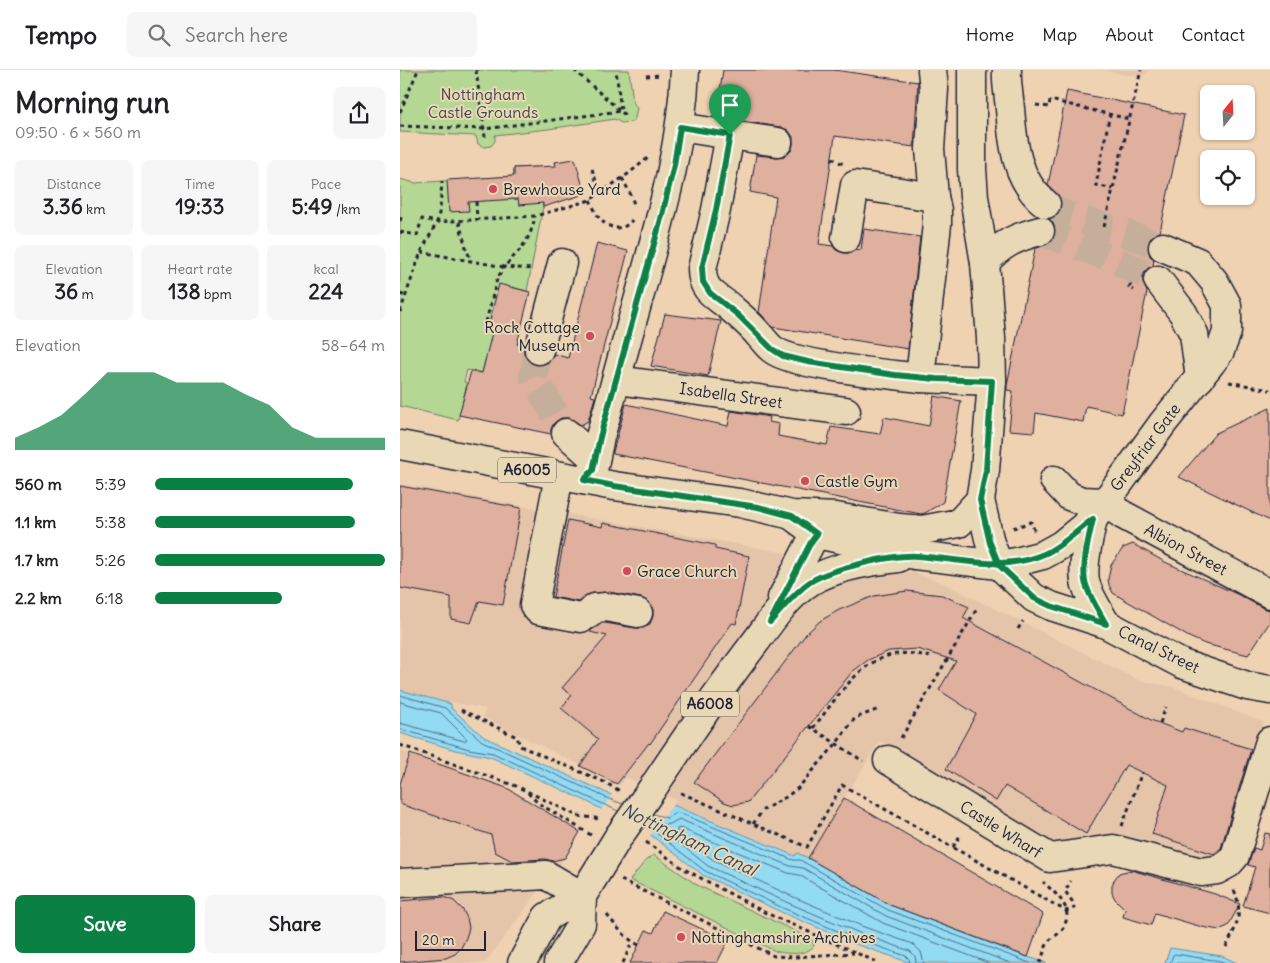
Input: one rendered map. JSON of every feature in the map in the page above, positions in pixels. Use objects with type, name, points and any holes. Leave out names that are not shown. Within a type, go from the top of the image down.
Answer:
[{"type":"main road","points":[[638,613],[606,607],[595,608],[581,618],[538,610],[534,605],[600,437],[617,380],[674,165],[680,127],[685,70]]},
{"type":"main road","points":[[920,378],[937,224],[930,149],[934,88],[932,70]]},
{"type":"main road","points":[[972,70],[972,169],[974,197],[985,263],[991,338],[992,381],[986,470],[980,500],[990,543],[999,565]]},
{"type":"main road","points":[[1007,70],[1017,163],[1030,186],[1046,204]]},
{"type":"main road","points":[[680,127],[778,142]]},
{"type":"main road","points":[[730,135],[716,210],[702,268],[703,282],[710,293],[734,310],[772,349],[783,356],[808,362],[920,378],[992,381]]},
{"type":"main road","points":[[846,238],[855,185],[934,197]]},
{"type":"main road","points":[[985,263],[991,255],[1016,238],[1040,231]]},
{"type":"main road","name":"Greyfriar Gate","points":[[915,555],[999,565],[1016,562],[1043,555],[1061,545],[1099,510],[1162,423],[1220,351],[1227,332],[1227,305],[1214,281],[1198,262],[1163,247]]},
{"type":"main road","points":[[539,350],[562,264]]},
{"type":"main road","points":[[1158,280],[1182,313],[1194,334],[1200,378]]},
{"type":"main road","name":"Isabella Street","points":[[617,380],[846,411]]},
{"type":"main road","points":[[566,433],[586,473]]},
{"type":"main road","name":"A6005","points":[[400,445],[586,473],[740,503],[827,526]]},
{"type":"main road","points":[[1054,480],[1069,496],[1099,510]]},
{"type":"main road","points":[[827,526],[922,530],[959,523],[980,500]]},
{"type":"main road","name":"Albion Street","points":[[1099,510],[1123,515],[1270,594]]},
{"type":"main road","name":"Canal Street","points":[[1099,510],[1086,550],[1085,582],[1106,624]]},
{"type":"main road","points":[[827,526],[915,555]]},
{"type":"main road","name":"A6008","points":[[770,622],[811,542],[827,526]]},
{"type":"main road","name":"A6008","points":[[558,963],[592,902],[619,836],[664,789],[734,668],[791,598],[811,582],[833,572],[867,562],[915,555]]},
{"type":"main road","name":"Canal Street","points":[[999,565],[1034,598],[1051,606],[1106,624],[1182,664],[1247,686],[1270,690]]},
{"type":"main road","points":[[1224,867],[1235,856],[1270,741]]},
{"type":"main road","name":"Castle Wharf","points":[[888,760],[1050,858],[1113,849],[1201,872],[1224,867]]},
{"type":"main road","points":[[400,883],[546,875],[592,902]]},
{"type":"main road","name":"A6008","points":[[522,963],[547,917],[592,902]]},
{"type":"path","points":[[400,112],[418,70]]},
{"type":"path","points":[[476,70],[485,136]]},
{"type":"path","points":[[574,70],[626,116]]},
{"type":"path","points":[[616,70],[621,111]]},
{"type":"path","points":[[649,70],[649,76]]},
{"type":"path","points":[[1104,227],[1141,70]]},
{"type":"path","points":[[400,99],[404,102]]},
{"type":"path","points":[[1035,104],[1049,107],[1050,100],[1129,119]]},
{"type":"path","points":[[400,126],[484,129],[621,111]]},
{"type":"path","points":[[1110,113],[1096,185],[1113,189]]},
{"type":"path","points":[[400,232],[417,235],[422,219],[437,222],[458,222],[535,216],[590,200],[652,155]]},
{"type":"path","points":[[832,158],[841,162]]},
{"type":"path","points":[[592,169],[600,193]]},
{"type":"path","points":[[400,312],[421,252],[437,222],[442,181]]},
{"type":"path","points":[[590,200],[600,219],[613,228],[622,228],[630,223],[636,214]]},
{"type":"path","points":[[476,202],[477,220]]},
{"type":"path","points":[[400,221],[402,215]]},
{"type":"path","points":[[486,322],[497,279],[504,267],[523,247],[532,231],[535,216]]},
{"type":"path","points":[[458,222],[467,251],[472,260]]},
{"type":"path","points":[[421,252],[504,267],[533,269]]},
{"type":"path","points":[[400,294],[406,296]]},
{"type":"path","points":[[1229,382],[1270,390]]},
{"type":"path","points":[[1010,529],[1031,522]]},
{"type":"path","points":[[809,726],[871,767],[888,760],[978,607]]},
{"type":"path","points":[[813,728],[855,674],[871,663],[897,654],[916,654],[933,658]]},
{"type":"path","points":[[1160,724],[1166,708]]},
{"type":"path","points":[[753,824],[763,810],[798,788],[836,744],[854,718],[880,709]]},
{"type":"path","points":[[460,710],[516,737],[520,746],[615,788]]},
{"type":"path","points":[[400,746],[524,790],[538,803],[590,834]]},
{"type":"path","points":[[1113,849],[1142,772]]},
{"type":"path","points":[[664,789],[807,846],[842,785],[1050,904],[1066,911]]},
{"type":"path","points":[[953,848],[958,841]]},
{"type":"path","points":[[1224,867],[1238,898],[1239,916],[1236,929],[1226,947]]},
{"type":"path","points":[[684,869],[766,913],[880,963]]},
{"type":"path","points":[[617,878],[774,956],[794,957],[855,953]]},
{"type":"path","points":[[1040,963],[1050,940],[1061,932],[1066,918],[1062,899],[1052,890]]},
{"type":"path","points":[[592,902],[632,942],[639,945]]},
{"type":"path","points":[[623,963],[632,942]]},
{"type":"shaded area","points":[[1102,70],[1149,70],[1144,75],[1126,75]]},
{"type":"shaded area","points":[[400,484],[877,569],[912,572],[943,583],[1138,680],[1173,687],[1263,722],[1224,857],[1215,863],[1056,851],[880,741],[808,858],[797,853],[795,856],[673,805],[676,800],[626,777],[620,785],[483,717],[486,709],[452,702],[451,704],[400,690]]},
{"type":"shaded area","points":[[400,751],[507,788],[580,832],[565,858],[485,963],[400,963]]},
{"type":"green space","name":"Nottingham Castle Grounds","points":[[400,70],[629,70],[633,102],[637,108],[632,122],[621,123],[615,119],[495,135],[495,141],[491,146],[484,147],[478,144],[476,136],[400,132]]},
{"type":"green space","name":"Brewhouse Yard","points":[[536,167],[543,207],[527,291],[512,287],[493,362],[485,360],[482,373],[467,370],[464,382],[467,383],[458,420],[400,406],[400,179],[415,183],[514,176],[514,168]]},
{"type":"green space","points":[[654,855],[697,885],[799,933],[812,940],[814,946],[801,953],[775,951],[630,880],[646,860]]},
{"type":"water","name":"Nottingham Canal","points":[[400,690],[451,704],[451,708],[484,737],[611,795],[667,813],[673,805],[795,856],[797,853],[808,858],[890,905],[1021,955],[1047,963],[911,963],[858,945],[781,912],[703,875],[652,836],[586,801],[491,757],[455,750],[400,733]]},
{"type":"water","points":[[1170,948],[1222,956],[1237,963],[1165,963]]},
{"type":"pier","points":[[613,793],[666,811],[671,803],[675,803],[649,837],[601,810]]},
{"type":"building","points":[[723,70],[834,70],[918,82],[914,147],[835,136],[819,244],[833,246],[836,250],[844,253],[851,253],[856,249],[861,250],[864,229],[920,237],[908,349],[773,327],[759,312],[776,197],[750,192],[756,155],[784,156],[791,151],[793,137],[788,130],[780,127],[716,117]]},
{"type":"building","points":[[1067,91],[1184,115],[1160,232],[1153,235],[1148,241],[1150,256],[1154,259],[1153,266],[1148,268],[1143,274],[1143,282],[1147,292],[1122,414],[1086,406],[1083,422],[1036,413],[1034,432],[1009,430],[1013,391],[1007,390],[1007,385],[1035,249],[1051,242],[1055,235],[1055,227],[1050,219],[1057,215],[1061,207],[1061,199],[1048,185]]},
{"type":"building","name":"Brewhouse Yard","points":[[575,159],[585,194],[543,207],[543,203],[519,205],[518,199],[468,202],[469,211],[449,212],[447,180],[514,176],[514,168],[556,166],[555,162]]},
{"type":"building","name":"Rock Cottage Museum","points":[[597,243],[628,251],[591,396],[595,397],[588,421],[581,425],[570,418],[561,418],[554,423],[551,434],[459,415],[471,371],[482,373],[494,325],[489,324],[499,284],[530,292],[517,344],[524,346],[524,354],[528,361],[535,365],[543,365],[550,361],[554,354],[568,358]]},
{"type":"building","points":[[665,314],[721,321],[708,376],[651,366]]},
{"type":"building","points":[[934,396],[961,401],[943,502],[921,514],[613,454],[626,404],[728,426],[731,411],[770,417],[769,422],[779,424],[778,436],[827,445],[831,427],[880,434],[884,417],[929,426]]},
{"type":"building","points":[[1270,408],[1270,521],[1179,477],[1216,433]]},
{"type":"building","points":[[400,486],[521,508],[503,605],[479,601],[471,623],[451,619],[451,597],[400,588]]},
{"type":"building","points":[[568,520],[602,527],[603,523],[715,545],[715,549],[749,556],[736,624],[732,623],[650,744],[617,784],[580,766],[598,739],[561,708],[572,695],[562,688],[607,636],[590,631],[602,623],[644,628],[650,624],[653,608],[641,598],[609,592],[593,593],[579,602],[553,597]]},
{"type":"building","points":[[1133,544],[1165,562],[1270,610],[1270,622],[1248,655],[1205,644],[1189,637],[1113,593],[1108,579],[1111,565],[1123,548]]},
{"type":"building","points":[[907,591],[942,595],[969,607],[963,618],[1151,720],[1182,732],[1184,728],[1251,749],[1221,848],[1214,854],[1152,834],[1168,785],[1126,765],[1086,834],[1005,786],[996,801],[946,769],[976,714],[939,690],[956,661],[917,649],[889,651],[868,660],[852,672],[748,802],[733,805],[724,802],[694,782],[806,634],[820,621],[839,610],[874,596]]},
{"type":"building","points":[[410,754],[507,788],[580,832],[565,858],[552,861],[545,859],[512,861],[495,852],[491,835],[400,804],[400,784]]},
{"type":"building","points":[[844,798],[1043,914],[1028,957],[890,905],[808,858]]},
{"type":"building","points":[[1265,833],[1270,834],[1270,913],[1243,906],[1255,867],[1248,865],[1254,848],[1260,850]]},
{"type":"building","points":[[1131,870],[1215,894],[1240,904],[1228,926],[1219,930],[1155,913],[1151,925],[1123,917],[1125,909],[1115,899],[1112,893],[1112,886],[1119,873]]},
{"type":"building","points":[[444,897],[454,901],[463,910],[467,918],[469,928],[461,948],[455,954],[446,958],[400,962],[400,901]]},
{"type":"building","name":"Nottinghamshire Archives","points":[[663,911],[728,941],[717,963],[630,963],[646,930],[653,933]]},
{"type":"tunnel","points":[[1046,204],[1061,213],[1163,247]]},
{"type":"tunnel","points":[[1040,231],[1110,258],[1158,280]]},
{"type":"tunnel","points":[[539,350],[533,376],[566,433]]},
{"type":"place","name":"Brewhouse Yard","points":[[493,189]]},
{"type":"place","name":"Rock Cottage Museum","points":[[590,336]]},
{"type":"place","name":"Castle Gym","points":[[805,481]]},
{"type":"place","name":"Grace Church","points":[[627,571]]},
{"type":"place","name":"Nottinghamshire Archives","points":[[681,937]]},
{"type":"route","points":[[730,135],[680,127],[674,165],[661,219],[600,437],[593,470],[584,480],[758,507],[792,516],[817,534],[811,542],[770,622],[791,598],[811,582],[833,572],[867,562],[915,555],[999,565],[1016,562],[1043,555],[1061,545],[1093,519],[1086,550],[1085,582],[1106,624],[1051,606],[1034,598],[999,565],[990,543],[980,500],[986,470],[992,381],[895,375],[808,362],[783,356],[772,349],[729,306],[710,293],[703,282],[702,268],[716,210],[730,135]]}]
